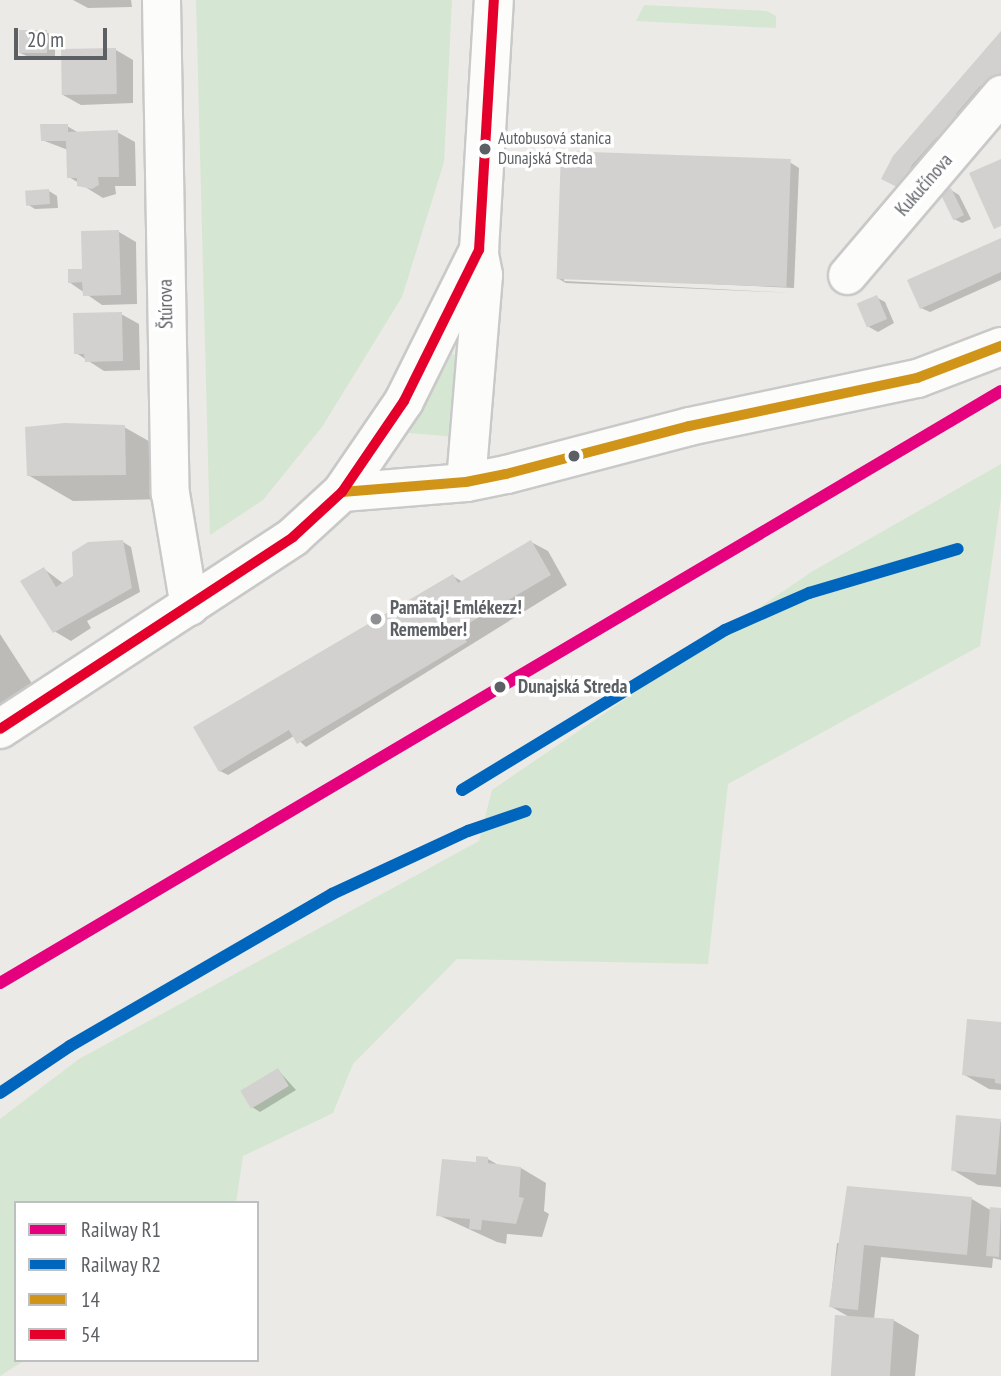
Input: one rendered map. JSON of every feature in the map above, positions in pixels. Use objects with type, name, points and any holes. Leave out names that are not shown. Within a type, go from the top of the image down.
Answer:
[{"type":"street","name":"Štúrova","points":[[161,0],[170,493],[189,606]]},
{"type":"street","points":[[466,482],[483,275],[479,250],[494,0]]},
{"type":"street","name":"Kukučínova","points":[[847,275],[1001,94]]},
{"type":"street","points":[[0,729],[293,537],[342,492],[404,401],[479,250]]},
{"type":"street","points":[[342,492],[466,482],[689,426],[917,378],[1001,346]]},
{"type":"green space","points":[[196,0],[452,0],[444,162],[402,297],[322,427],[263,500],[210,535]]},
{"type":"green space","points":[[644,5],[767,11],[776,16],[776,28],[636,21]]},
{"type":"green space","points":[[452,354],[459,356],[458,437],[409,433]]},
{"type":"green space","points":[[1001,464],[1001,498],[980,646],[728,784],[708,964],[457,959],[353,1064],[333,1113],[243,1156],[236,1201],[14,1201],[14,1362],[22,1362],[0,1376],[0,1119],[79,1059],[479,841],[492,790],[813,571]]},
{"type":"building","points":[[19,30],[47,30],[47,53],[19,53]]},
{"type":"building","points":[[1001,31],[1001,73],[985,91],[980,86],[956,114],[962,119],[942,142],[937,137],[912,165],[901,189],[881,179],[893,156]]},
{"type":"building","points":[[116,48],[117,94],[62,95],[61,49]]},
{"type":"building","points":[[40,124],[68,124],[68,132],[118,130],[119,177],[98,177],[99,185],[92,189],[77,186],[77,178],[67,178],[66,141],[41,141]]},
{"type":"building","points":[[561,151],[791,159],[786,287],[557,279]]},
{"type":"building","points":[[1001,159],[1001,226],[994,229],[969,173]]},
{"type":"building","points":[[951,188],[964,215],[953,220],[940,193]]},
{"type":"building","points":[[49,189],[50,204],[26,206],[25,191]]},
{"type":"building","points":[[119,230],[121,295],[83,296],[82,282],[68,283],[68,269],[82,269],[81,231]]},
{"type":"building","points":[[1001,238],[1001,272],[920,309],[907,280]]},
{"type":"building","points":[[877,295],[887,319],[867,328],[857,304]]},
{"type":"building","points":[[122,312],[123,361],[85,362],[84,354],[74,354],[73,313]]},
{"type":"building","points":[[65,423],[125,425],[126,475],[27,476],[25,427]]},
{"type":"building","points":[[123,540],[132,588],[53,633],[20,581],[44,567],[56,587],[73,576],[72,552],[88,542]]},
{"type":"building","points":[[531,540],[551,575],[459,629],[467,642],[297,744],[289,730],[219,772],[193,727],[453,574],[458,583]]},
{"type":"building","points":[[967,1019],[1001,1022],[1001,1084],[995,1083],[995,1079],[962,1075]]},
{"type":"building","points":[[278,1068],[289,1086],[251,1109],[240,1091]]},
{"type":"building","points":[[956,1115],[1001,1119],[996,1175],[951,1171]]},
{"type":"building","points":[[476,1156],[488,1157],[488,1163],[521,1167],[519,1197],[524,1198],[516,1224],[482,1220],[481,1230],[469,1229],[470,1219],[436,1216],[442,1159],[476,1162]]},
{"type":"building","points":[[847,1186],[972,1197],[967,1255],[864,1245],[858,1310],[829,1307]]},
{"type":"building","points":[[990,1207],[1001,1208],[999,1257],[986,1256]]},
{"type":"building","points":[[835,1315],[894,1319],[890,1376],[831,1376]]},
{"type":"rail line","name":"R1","points":[[0,983],[1001,391]]},
{"type":"rail line","name":"R2","points":[[462,790],[725,630],[809,593],[958,549]]},
{"type":"rail line","name":"R2","points":[[0,1093],[70,1046],[332,894],[468,831],[526,811]]},
{"type":"transit line","name":"54","points":[[0,729],[293,537],[342,492],[404,401],[479,250],[494,0]]},
{"type":"transit line","name":"14","points":[[342,492],[466,482],[506,474],[689,426],[917,378],[1001,346]]},
{"type":"place","name":"Autobusová stanica Dunajská Streda","points":[[485,149]]},
{"type":"place","name":"Pamätaj! Emlékezz! Remember!","points":[[376,619]]},
{"type":"place","name":"Dunajská Streda","points":[[500,687]]}]
